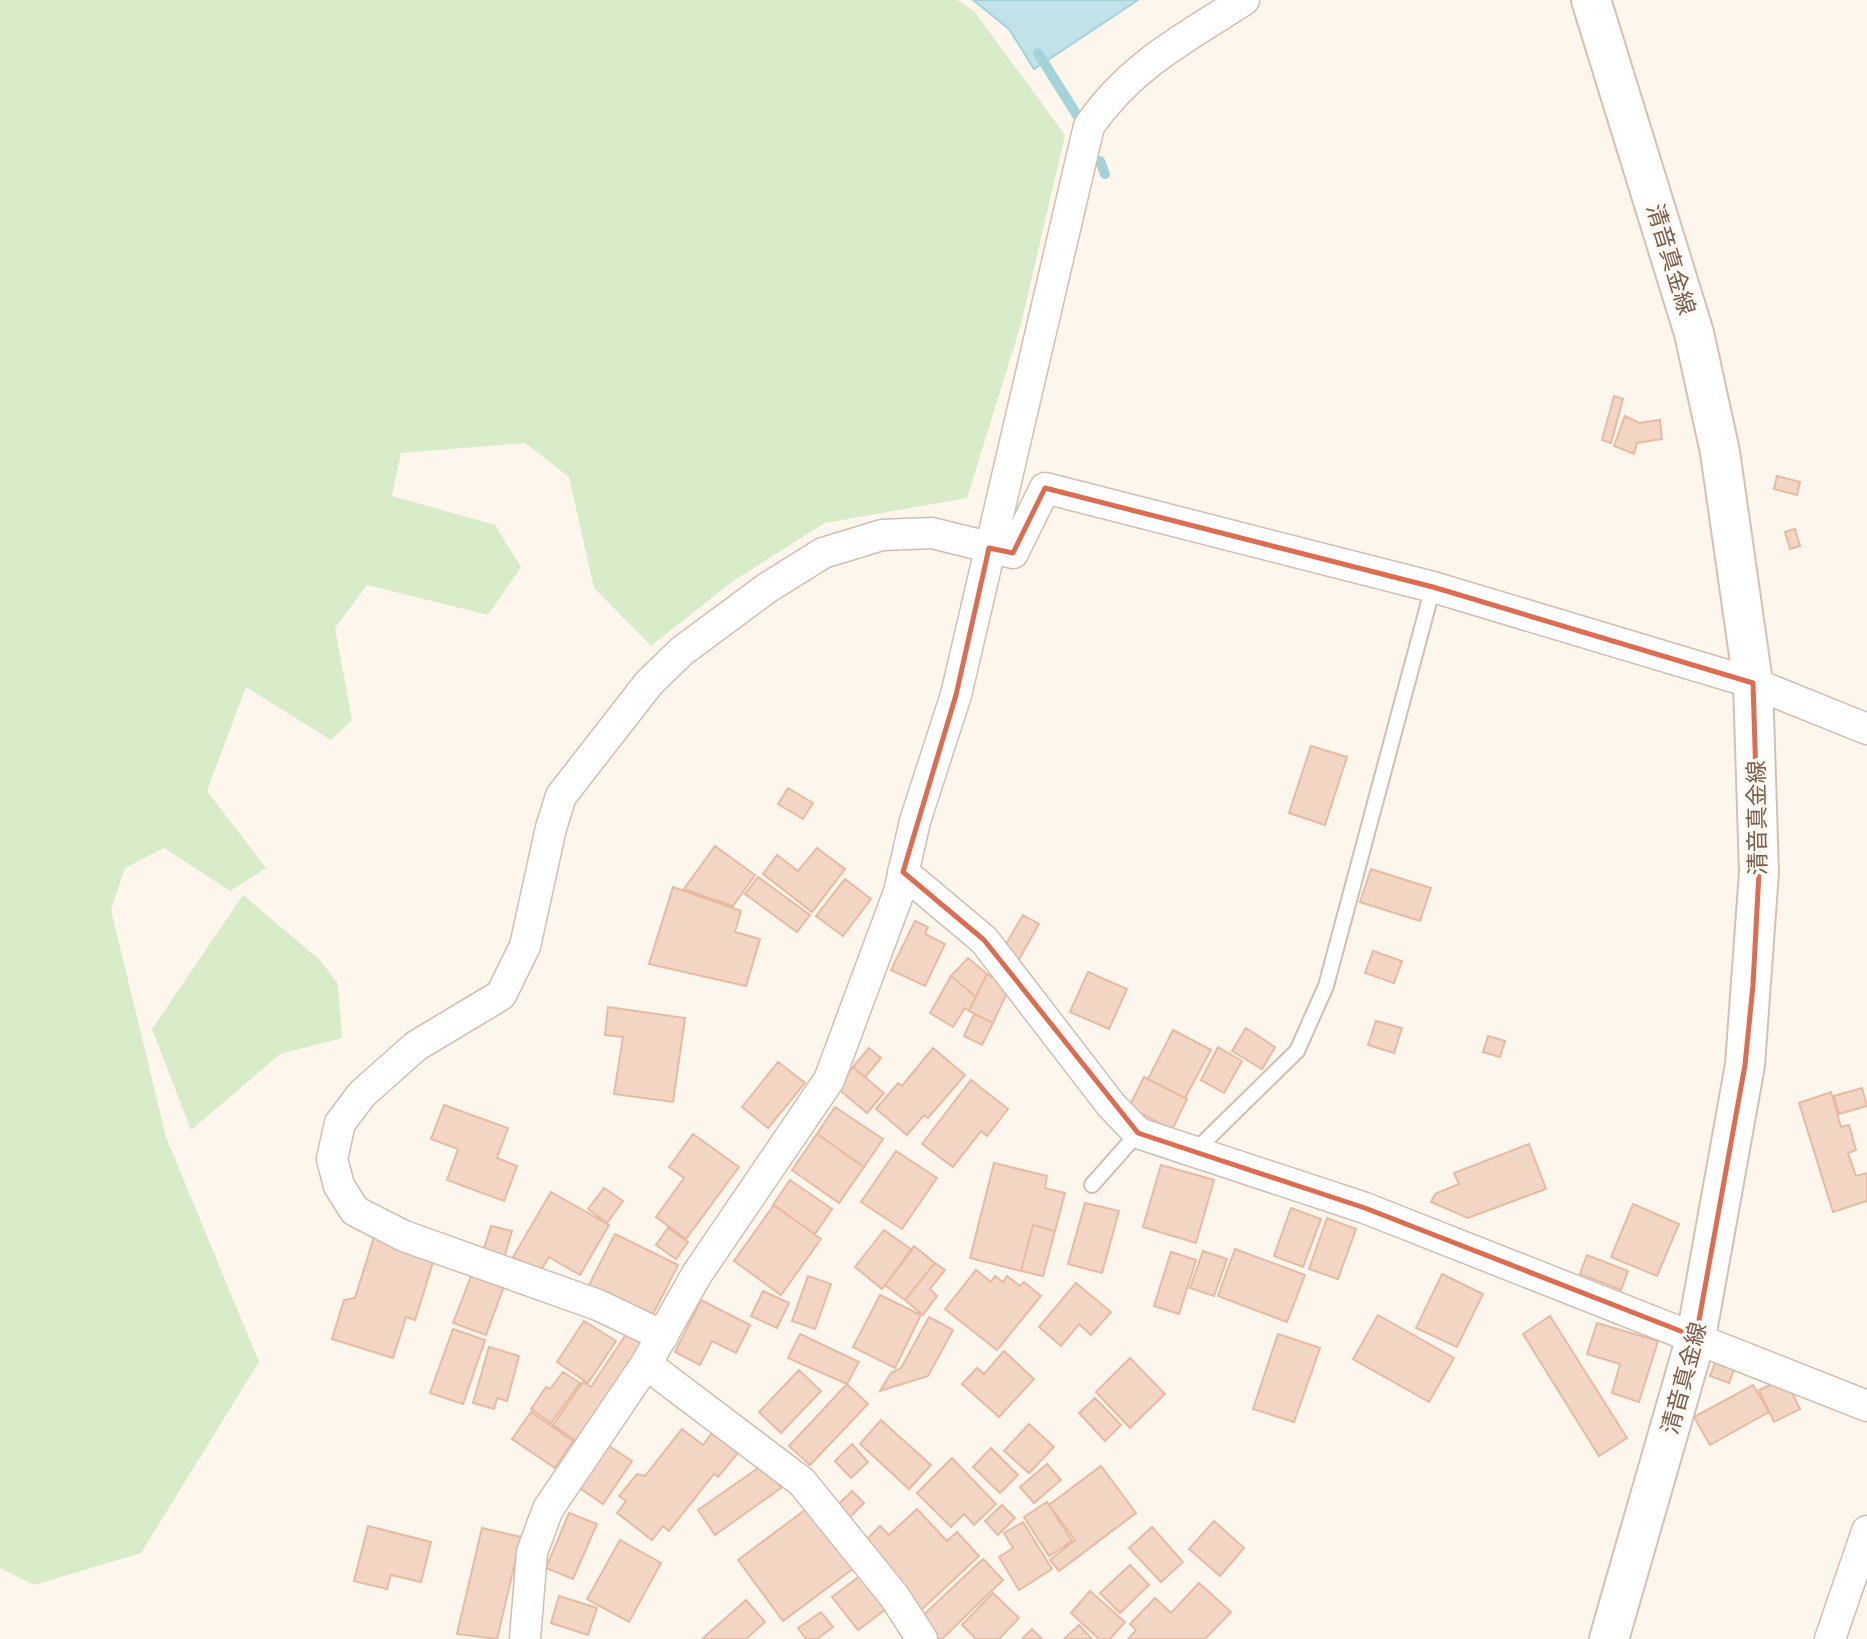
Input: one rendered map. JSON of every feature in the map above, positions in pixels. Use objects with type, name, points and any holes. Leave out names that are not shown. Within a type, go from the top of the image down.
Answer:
[{"type":"main road","name":"清音真金線","points":[[1591,0],[1694,333],[1720,452],[1753,683],[1759,872],[1745,1065],[1696,1338],[1609,1639]]},
{"type":"street","points":[[525,1639],[532,1552],[548,1509],[646,1364],[697,1274],[830,1080],[903,872],[915,821],[956,695],[983,590],[989,548],[1089,126],[1110,95],[1139,68],[1244,0]]},
{"type":"street","points":[[663,1336],[598,1306],[404,1236],[355,1211],[339,1186],[332,1159],[340,1123],[362,1094],[416,1046],[500,995],[525,946],[551,828],[561,796],[649,683],[682,651],[767,588],[822,553],[882,535],[932,533],[1013,553],[1045,488],[1433,587],[1753,683],[1867,729]]},
{"type":"street","points":[[903,872],[984,940],[1111,1105],[1138,1133],[1365,1208],[1867,1406]]},
{"type":"street","points":[[646,1364],[802,1482],[894,1596],[922,1639]]},
{"type":"street","points":[[1830,1639],[1867,1531]]},
{"type":"lane","points":[[1195,1151],[1297,1051],[1326,986],[1433,587]]},
{"type":"lane","points":[[1093,1185],[1138,1133]]},
{"type":"highlighted area","points":[[1045,488],[1433,587],[1753,683],[1759,872],[1753,985],[1745,1065],[1696,1337],[1365,1208],[1138,1133],[984,940],[903,872],[956,695],[989,548],[1013,553]]},
{"type":"green space","points":[[0,0],[957,0],[974,11],[1065,135],[1021,324],[967,498],[825,523],[733,581],[651,646],[594,588],[569,477],[525,443],[401,453],[392,496],[495,525],[521,567],[488,615],[367,585],[335,628],[352,720],[331,740],[246,687],[207,791],[266,868],[230,891],[164,848],[125,868],[111,910],[166,1137],[259,1362],[141,1553],[34,1585],[0,1568]]},
{"type":"green space","points":[[243,895],[320,960],[338,984],[342,1038],[280,1054],[191,1130],[152,1029]]},
{"type":"water","points":[[973,0],[1138,0],[1034,69],[1009,29]]},
{"type":"building","points":[[1614,396],[1623,399],[1611,443],[1602,440]]},
{"type":"building","points":[[1625,416],[1639,423],[1660,420],[1662,439],[1637,443],[1634,454],[1614,446]]},
{"type":"building","points":[[1777,476],[1800,482],[1797,495],[1774,489]]},
{"type":"building","points":[[1795,529],[1800,546],[1790,549],[1785,532]]},
{"type":"building","points":[[1311,746],[1347,757],[1325,825],[1289,813]]},
{"type":"building","points":[[788,788],[813,803],[803,819],[778,804]]},
{"type":"building","points":[[715,846],[755,875],[733,906],[684,889]]},
{"type":"building","points":[[817,848],[845,869],[812,912],[763,874],[777,855],[798,871]]},
{"type":"building","points":[[1371,869],[1431,888],[1420,921],[1360,902]]},
{"type":"building","points":[[758,877],[810,915],[797,932],[745,894]]},
{"type":"building","points":[[845,879],[871,899],[843,936],[816,916]]},
{"type":"building","points":[[673,887],[741,911],[735,932],[760,939],[746,986],[649,964]]},
{"type":"building","points":[[1023,915],[1039,924],[1018,961],[1002,951]]},
{"type":"building","points":[[915,921],[928,927],[925,934],[945,944],[925,986],[891,970]]},
{"type":"building","points":[[1373,951],[1402,961],[1394,983],[1365,973]]},
{"type":"building","points":[[968,958],[987,974],[976,997],[951,976]]},
{"type":"building","points":[[1088,972],[1127,989],[1109,1029],[1070,1012]]},
{"type":"building","points":[[987,974],[1010,986],[993,1023],[969,1011]]},
{"type":"building","points":[[951,976],[976,997],[969,1011],[965,1008],[953,1027],[930,1013]]},
{"type":"building","points":[[608,1007],[685,1018],[673,1102],[614,1094],[623,1037],[605,1035]]},
{"type":"building","points":[[974,1014],[993,1023],[982,1045],[964,1036]]},
{"type":"building","points":[[1376,1021],[1402,1028],[1394,1053],[1368,1045]]},
{"type":"building","points":[[1246,1028],[1275,1047],[1262,1069],[1232,1051]]},
{"type":"building","points":[[1173,1030],[1211,1050],[1185,1098],[1148,1079]]},
{"type":"building","points":[[1488,1036],[1505,1041],[1500,1057],[1483,1052]]},
{"type":"building","points":[[1218,1047],[1242,1061],[1224,1093],[1201,1080]]},
{"type":"building","points":[[869,1048],[881,1058],[865,1077],[853,1067]]},
{"type":"building","points":[[933,1048],[965,1075],[928,1118],[924,1115],[907,1135],[876,1109],[898,1083],[902,1086]]},
{"type":"building","points":[[778,1062],[805,1083],[768,1128],[742,1107]]},
{"type":"building","points":[[853,1067],[884,1093],[867,1113],[836,1087]]},
{"type":"building","points":[[1144,1077],[1187,1099],[1172,1130],[1129,1107]]},
{"type":"building","points":[[971,1080],[1008,1109],[987,1136],[981,1131],[953,1167],[922,1144]]},
{"type":"building","points":[[1862,1088],[1867,1106],[1839,1114],[1834,1096]]},
{"type":"building","points":[[1831,1092],[1841,1127],[1849,1125],[1856,1150],[1848,1153],[1856,1176],[1867,1173],[1867,1201],[1833,1212],[1799,1103]]},
{"type":"building","points":[[444,1105],[508,1128],[497,1158],[517,1166],[504,1201],[447,1180],[458,1149],[431,1139]]},
{"type":"building","points":[[835,1107],[883,1139],[864,1167],[817,1134]]},
{"type":"building","points":[[693,1134],[739,1167],[686,1239],[656,1217],[684,1178],[669,1167]]},
{"type":"building","points":[[817,1134],[864,1167],[839,1203],[792,1170]]},
{"type":"building","points":[[1529,1144],[1546,1189],[1468,1218],[1431,1202],[1435,1194],[1459,1184],[1454,1173]]},
{"type":"building","points":[[896,1151],[937,1178],[902,1229],[861,1202]]},
{"type":"building","points":[[994,1163],[1047,1176],[1045,1188],[1065,1193],[1055,1231],[1033,1225],[1021,1271],[970,1258]]},
{"type":"building","points":[[1161,1165],[1214,1180],[1196,1243],[1143,1227]]},
{"type":"building","points":[[790,1180],[832,1209],[815,1234],[773,1205]]},
{"type":"building","points":[[604,1188],[623,1201],[607,1223],[588,1209]]},
{"type":"building","points":[[551,1192],[609,1225],[580,1275],[549,1257],[540,1272],[513,1257]]},
{"type":"building","points":[[1085,1203],[1119,1211],[1102,1273],[1068,1264]]},
{"type":"building","points":[[1633,1204],[1679,1224],[1657,1276],[1611,1257]]},
{"type":"building","points":[[774,1205],[821,1239],[781,1295],[734,1261]]},
{"type":"building","points":[[1291,1208],[1321,1219],[1303,1267],[1274,1256]]},
{"type":"building","points":[[1327,1218],[1356,1229],[1338,1279],[1309,1269]]},
{"type":"building","points":[[1033,1225],[1055,1231],[1043,1276],[1021,1271]]},
{"type":"building","points":[[491,1226],[512,1231],[503,1261],[482,1255]]},
{"type":"building","points":[[668,1228],[688,1242],[676,1259],[656,1245]]},
{"type":"building","points":[[884,1230],[912,1250],[882,1289],[855,1267]]},
{"type":"building","points":[[615,1234],[678,1265],[648,1324],[585,1293]]},
{"type":"building","points":[[374,1237],[435,1256],[415,1320],[406,1317],[393,1358],[332,1339],[344,1300],[355,1298]]},
{"type":"building","points":[[914,1246],[935,1263],[905,1300],[885,1285]]},
{"type":"building","points":[[1235,1249],[1305,1275],[1287,1322],[1218,1296]]},
{"type":"building","points":[[1203,1251],[1227,1259],[1214,1296],[1190,1288]]},
{"type":"building","points":[[1171,1252],[1196,1260],[1179,1314],[1154,1306]]},
{"type":"building","points":[[1587,1255],[1628,1271],[1621,1290],[1580,1274]]},
{"type":"building","points":[[935,1263],[945,1270],[930,1289],[937,1296],[923,1315],[905,1300]]},
{"type":"building","points":[[976,1270],[991,1282],[995,1276],[1003,1282],[1007,1276],[1020,1286],[1024,1282],[1041,1296],[997,1350],[945,1309]]},
{"type":"building","points":[[472,1274],[504,1286],[486,1335],[453,1323]]},
{"type":"building","points":[[1442,1274],[1483,1294],[1457,1347],[1416,1328]]},
{"type":"building","points":[[808,1276],[831,1284],[815,1329],[792,1321]]},
{"type":"building","points":[[1076,1283],[1111,1312],[1091,1335],[1079,1324],[1061,1346],[1039,1327]]},
{"type":"building","points":[[763,1291],[789,1303],[777,1328],[751,1316]]},
{"type":"building","points":[[880,1295],[921,1315],[895,1368],[853,1347]]},
{"type":"building","points":[[701,1300],[750,1325],[736,1353],[712,1341],[700,1365],[675,1352]]},
{"type":"building","points":[[1378,1315],[1454,1358],[1429,1402],[1353,1359]]},
{"type":"building","points":[[1550,1316],[1627,1438],[1599,1456],[1523,1334]]},
{"type":"building","points":[[929,1317],[953,1330],[928,1376],[880,1391],[891,1373],[901,1368]]},
{"type":"building","points":[[584,1321],[616,1341],[588,1383],[557,1362]]},
{"type":"building","points":[[1597,1323],[1658,1341],[1639,1402],[1612,1393],[1620,1364],[1587,1354]]},
{"type":"building","points":[[453,1329],[485,1340],[463,1404],[430,1393]]},
{"type":"building","points":[[629,1330],[648,1343],[579,1443],[553,1425],[583,1382],[591,1387]]},
{"type":"building","points":[[800,1334],[859,1362],[847,1384],[788,1358]]},
{"type":"building","points":[[1278,1334],[1320,1348],[1294,1422],[1253,1409]]},
{"type":"building","points":[[489,1347],[519,1356],[507,1401],[497,1398],[494,1409],[473,1403]]},
{"type":"building","points":[[1004,1351],[1034,1379],[999,1417],[962,1384],[977,1368],[984,1374]]},
{"type":"building","points":[[1130,1358],[1165,1394],[1130,1428],[1096,1392]]},
{"type":"building","points":[[1717,1358],[1736,1364],[1729,1383],[1710,1376]]},
{"type":"building","points":[[799,1370],[821,1391],[781,1433],[759,1412]]},
{"type":"building","points":[[563,1372],[580,1383],[551,1423],[531,1409],[546,1387],[550,1389]]},
{"type":"building","points":[[1785,1378],[1800,1409],[1774,1422],[1759,1390]]},
{"type":"building","points":[[847,1384],[868,1404],[810,1465],[789,1446]]},
{"type":"building","points":[[1753,1385],[1769,1412],[1710,1445],[1694,1417]]},
{"type":"building","points":[[1095,1398],[1121,1425],[1105,1441],[1079,1413]]},
{"type":"building","points":[[531,1412],[573,1441],[555,1468],[512,1439]]},
{"type":"building","points":[[881,1420],[931,1465],[909,1489],[860,1444]]},
{"type":"building","points":[[1029,1424],[1054,1447],[1029,1473],[1004,1451]]},
{"type":"building","points":[[682,1429],[703,1445],[712,1433],[738,1453],[718,1477],[714,1474],[669,1531],[663,1526],[652,1540],[617,1513],[626,1501],[619,1496],[637,1474],[645,1476]]},
{"type":"building","points":[[606,1444],[632,1461],[603,1504],[578,1487]]},
{"type":"building","points":[[852,1444],[868,1462],[851,1478],[835,1461]]},
{"type":"building","points":[[991,1448],[1018,1475],[1000,1493],[973,1467]]},
{"type":"building","points":[[952,1458],[996,1504],[974,1525],[964,1514],[951,1527],[917,1493]]},
{"type":"building","points":[[764,1464],[781,1488],[715,1535],[698,1510]]},
{"type":"building","points":[[1047,1464],[1061,1480],[1034,1503],[1020,1487]]},
{"type":"building","points":[[1101,1466],[1136,1513],[1059,1571],[1050,1560],[1075,1540],[1049,1505]]},
{"type":"building","points":[[852,1491],[864,1503],[846,1521],[834,1509]]},
{"type":"building","points":[[1047,1502],[1072,1541],[1049,1556],[1024,1517]]},
{"type":"building","points":[[813,1504],[858,1565],[783,1621],[738,1560]]},
{"type":"building","points":[[1002,1505],[1015,1518],[998,1535],[985,1521]]},
{"type":"building","points":[[917,1509],[947,1541],[957,1532],[979,1556],[920,1611],[860,1546],[880,1526],[889,1535]]},
{"type":"building","points":[[569,1513],[597,1524],[573,1579],[546,1568]]},
{"type":"building","points":[[1214,1521],[1244,1548],[1220,1576],[1189,1549]]},
{"type":"building","points":[[1023,1522],[1052,1569],[1019,1590],[999,1557],[1013,1548],[1004,1533]]},
{"type":"building","points":[[368,1526],[431,1542],[421,1582],[391,1575],[387,1589],[354,1581]]},
{"type":"building","points":[[1152,1527],[1183,1562],[1161,1582],[1129,1548]]},
{"type":"building","points":[[482,1528],[521,1537],[497,1639],[457,1634]]},
{"type":"building","points":[[620,1540],[661,1563],[629,1622],[587,1599]]},
{"type":"building","points":[[983,1559],[1003,1580],[942,1639],[934,1639],[917,1621]]},
{"type":"building","points":[[1130,1565],[1149,1585],[1120,1613],[1100,1593]]},
{"type":"building","points":[[860,1576],[886,1609],[858,1630],[832,1597]]},
{"type":"building","points":[[1199,1583],[1231,1612],[1205,1639],[1128,1639],[1136,1630],[1130,1624],[1155,1598],[1171,1613]]},
{"type":"building","points":[[1090,1591],[1125,1622],[1110,1639],[1099,1639],[1071,1613]]},
{"type":"building","points":[[993,1593],[1019,1618],[999,1639],[976,1639],[962,1625]]},
{"type":"building","points":[[559,1596],[597,1608],[588,1635],[551,1623]]},
{"type":"building","points":[[746,1600],[765,1622],[746,1639],[702,1639]]},
{"type":"building","points":[[821,1612],[833,1627],[817,1639],[806,1639],[798,1628]]},
{"type":"building","points":[[1079,1625],[1092,1639],[1064,1639]]},
{"type":"building","points":[[1032,1629],[1042,1639],[1022,1639]]},
{"type":"waterway","points":[[1038,53],[1080,120]]},
{"type":"waterway","points":[[1100,161],[1105,174]]}]
